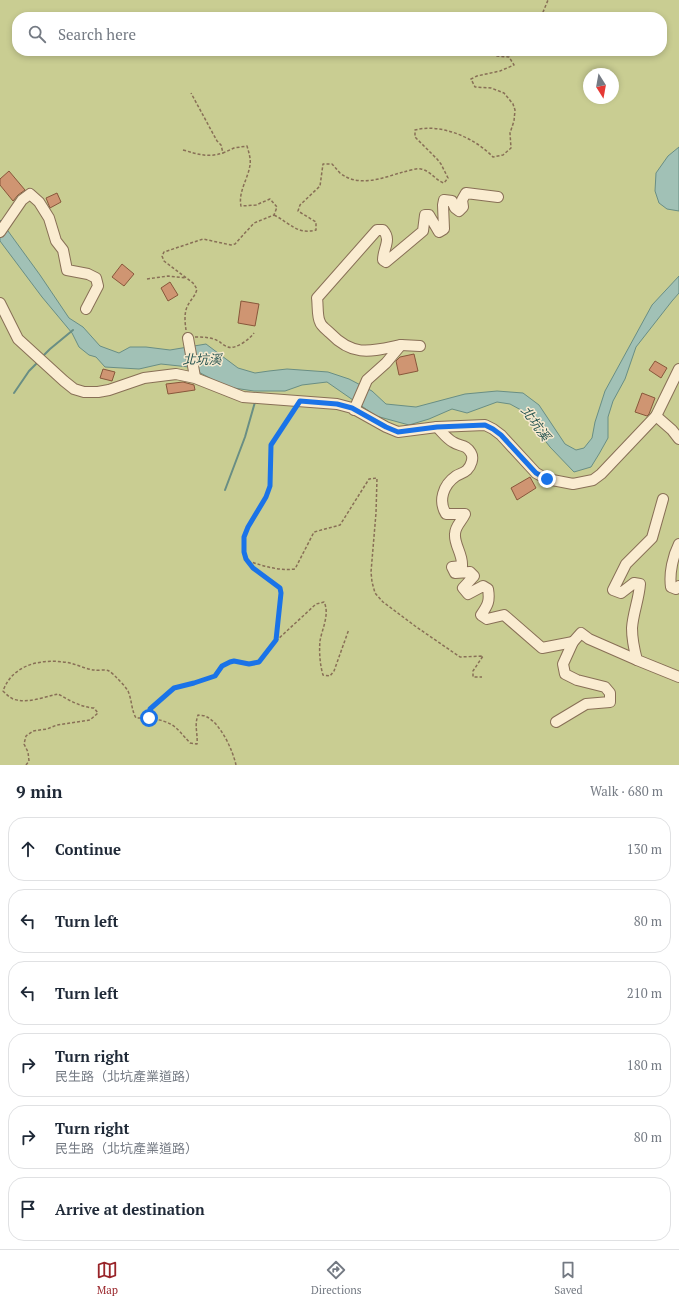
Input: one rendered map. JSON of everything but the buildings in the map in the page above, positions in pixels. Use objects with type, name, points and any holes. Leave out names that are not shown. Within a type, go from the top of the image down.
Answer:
[{"type":"street","points":[[420,346],[401,345],[363,352],[351,349],[333,336],[320,322],[318,298],[377,230],[383,230],[387,234],[388,240],[383,254],[383,260],[386,262],[424,231],[425,215],[429,215],[439,232],[444,229],[444,200],[452,201],[455,208],[459,211],[463,207],[462,200],[466,193],[498,198]]},
{"type":"street","points":[[0,232],[22,200],[30,194],[39,202],[49,218],[56,241],[63,250],[67,270],[88,274],[96,278],[98,286],[86,309]]},
{"type":"street","points":[[0,303],[18,339],[74,389],[84,392],[98,392],[109,390],[144,378],[176,374],[195,378],[243,397],[337,404],[354,409],[398,432],[437,427],[485,425],[501,435],[536,473],[547,479],[573,484],[593,480],[601,474],[656,416],[679,369]]},
{"type":"street","points":[[188,338],[195,378]]},
{"type":"street","points":[[354,409],[368,380],[386,363],[401,345]]},
{"type":"street","points":[[656,416],[672,430],[679,439]]},
{"type":"street","points":[[437,427],[453,442],[465,446],[472,454],[472,463],[467,470],[456,476],[446,485],[443,494],[443,510],[446,514],[465,514],[456,528],[454,536],[462,560],[462,566],[452,567],[455,573],[470,572],[474,576],[463,588],[468,594],[482,586],[488,589],[489,599],[486,608],[481,615],[487,619],[504,615],[542,648],[573,642]]},
{"type":"street","points":[[636,660],[633,647],[632,628],[640,594],[640,584],[634,583],[621,593],[613,590],[626,564],[652,538],[663,500]]},
{"type":"street","points":[[679,544],[674,554],[670,582],[671,587],[676,589],[679,586]]},
{"type":"street","points":[[556,722],[586,704],[610,702],[610,693],[605,687],[577,680],[565,674],[563,664],[573,642],[581,633],[589,639],[679,677]]},
{"type":"path","points":[[543,12],[548,0]]},
{"type":"path","points":[[254,333],[252,337],[241,345],[230,348],[226,347],[216,339],[204,337],[188,338],[184,321],[187,307],[195,296],[197,289],[193,283],[164,260],[162,256],[164,252],[203,239],[235,244],[254,223],[274,215],[283,219],[289,225],[298,230],[308,232],[316,230],[316,222],[298,211],[300,205],[320,186],[324,164],[332,164],[340,173],[355,180],[370,181],[421,169],[432,174],[439,181],[444,183],[448,178],[441,164],[414,136],[415,130],[422,128],[443,129],[485,149],[493,157],[503,155],[511,148],[510,133],[514,121],[515,110],[513,104],[504,93],[491,88],[474,87],[471,79],[477,76],[500,71],[514,65],[509,57],[495,56]]},
{"type":"path","points":[[191,93],[217,141],[221,145],[223,153]]},
{"type":"path","points":[[183,150],[213,156],[234,148],[247,146],[250,157],[250,166],[240,199],[241,206],[256,205],[270,199],[277,207],[274,215]]},
{"type":"path","points":[[147,279],[168,276],[188,279]]},
{"type":"path","points":[[276,640],[281,593],[280,588],[253,568],[248,561],[244,552],[244,537],[248,527],[266,497],[270,486],[271,445],[300,401]]},
{"type":"path","points":[[248,561],[271,568],[286,570],[295,568],[314,532],[340,525],[369,479],[377,478],[376,513],[371,572],[375,593],[383,602],[460,657],[484,656],[473,671],[473,677],[482,677]]},
{"type":"path","points":[[149,718],[150,709],[174,688],[215,676],[222,666],[230,662],[234,661],[249,664],[259,662],[276,640],[316,604],[324,602],[326,607],[320,643],[320,667],[323,675],[330,676],[334,671],[349,629]]},
{"type":"path","points":[[26,765],[29,761],[28,752],[24,744],[26,736],[33,731],[46,729],[57,725],[90,720],[98,713],[94,708],[86,708],[58,694],[37,699],[22,700],[12,698],[3,691],[5,684],[16,672],[28,665],[45,660],[56,660],[93,670],[109,671],[128,691],[132,710],[136,718],[149,718],[165,721],[174,725],[190,743],[197,744],[195,723],[198,715],[207,716],[222,731],[236,765]]},
{"type":"green space","points":[[0,0],[679,0],[679,765],[0,765]]},
{"type":"water","points":[[679,147],[679,211],[667,209],[659,203],[655,191],[656,173],[668,156]]},
{"type":"water","name":"北坑溪","points":[[0,220],[69,318],[83,327],[100,346],[119,353],[130,347],[170,350],[206,344],[238,368],[255,373],[287,369],[328,372],[349,379],[372,391],[386,404],[416,407],[465,394],[497,391],[523,393],[539,405],[565,444],[576,450],[584,448],[592,438],[595,422],[605,391],[652,305],[679,276],[679,293],[636,347],[625,379],[613,401],[608,417],[608,438],[599,454],[591,467],[574,472],[550,447],[521,410],[510,404],[497,402],[467,413],[452,409],[429,419],[409,425],[376,416],[327,382],[302,385],[285,391],[254,391],[227,387],[189,367],[161,364],[139,369],[105,367],[96,357],[89,355],[79,347],[72,333],[42,297],[0,241]]},
{"type":"waterway","points":[[42,357],[73,330]]},
{"type":"waterway","points":[[14,393],[29,371],[38,362]]},
{"type":"waterway","points":[[225,490],[245,437],[255,402]]},
{"type":"route","points":[[149,718],[150,709],[174,688],[215,676],[222,666],[230,662],[234,661],[249,664],[259,662],[276,640],[281,593],[280,588],[253,568],[246,559],[244,552],[244,537],[248,527],[266,497],[270,486],[271,445],[300,401],[337,404],[352,408],[398,432],[437,427],[485,425],[501,435],[536,473],[547,479]]}]
